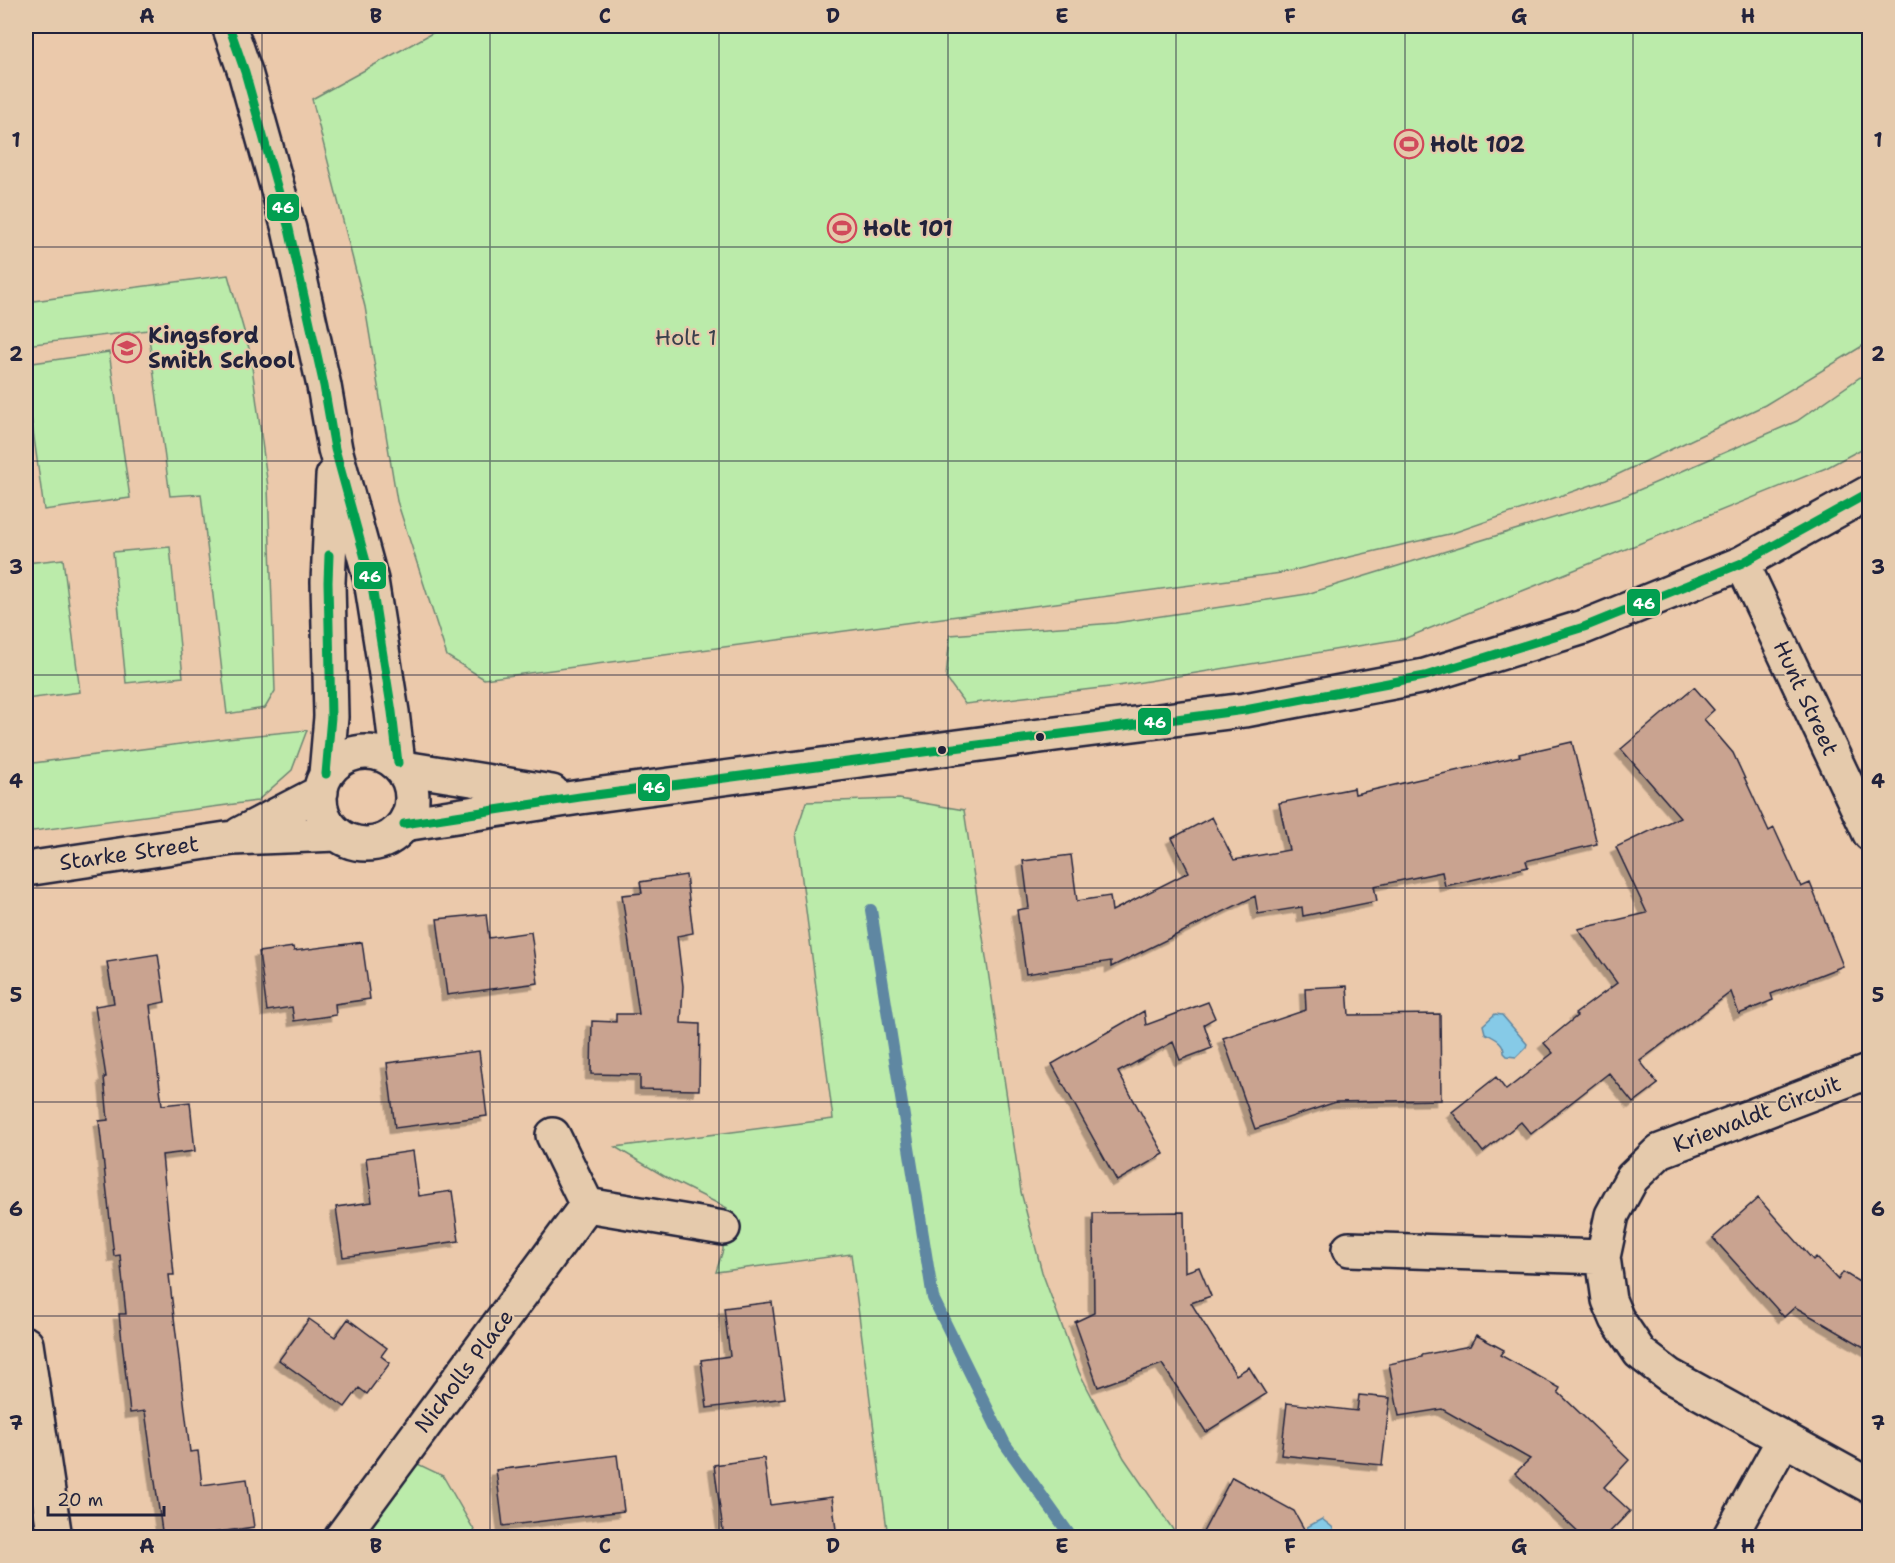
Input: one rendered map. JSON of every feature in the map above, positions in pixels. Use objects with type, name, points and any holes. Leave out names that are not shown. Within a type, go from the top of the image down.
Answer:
[{"type":"street","points":[[229,26],[245,72],[289,229],[324,386],[335,449],[371,580],[401,766],[412,790],[413,805],[404,825],[384,841],[368,844],[351,842],[337,834],[327,822],[321,807],[331,717],[328,582],[335,449]]},
{"type":"street","points":[[404,825],[580,797],[1245,710],[1425,676],[1584,627],[1742,563],[1869,492]]},
{"type":"street","name":"Hunt Street","points":[[1742,563],[1869,834]]},
{"type":"street","points":[[324,783],[340,759],[359,752],[379,753],[401,766],[580,797]]},
{"type":"street","name":"Starke Street","points":[[233,838],[324,783]]},
{"type":"street","name":"Starke Street","points":[[26,869],[233,838],[337,834]]},
{"type":"street","name":"Kriewaldt Circuit","points":[[1869,1071],[1660,1151],[1632,1178],[1627,1187],[1612,1215],[1603,1257],[1609,1300],[1617,1320],[1640,1353],[1670,1376],[1869,1486]]},
{"type":"street","points":[[553,1135],[587,1205],[723,1228]]},
{"type":"street","name":"Nicholls Place","points":[[341,1538],[587,1205]]},
{"type":"street","points":[[1349,1249],[1603,1257]]},
{"type":"street","points":[[26,1344],[29,1392],[55,1538]]},
{"type":"street","points":[[1729,1538],[1784,1439]]},
{"type":"green space","name":"Holt 1","points":[[445,26],[1869,26],[1869,342],[1765,405],[1606,480],[1453,533],[1281,573],[484,679],[447,656],[397,501],[365,307],[312,99]]},
{"type":"green space","points":[[228,275],[250,352],[268,487],[275,691],[265,708],[227,714],[201,494],[170,496],[148,330],[26,345],[26,302]]},
{"type":"green space","points":[[109,352],[130,498],[44,510],[26,380],[26,364]]},
{"type":"green space","points":[[1869,371],[1869,445],[1826,468],[1406,638],[1118,686],[965,704],[946,678],[950,635],[1115,623],[1307,594],[1625,496],[1797,421]]},
{"type":"green space","points":[[170,547],[183,677],[126,683],[113,552]]},
{"type":"green space","points":[[63,559],[80,692],[26,699],[26,563]]},
{"type":"green space","points":[[307,730],[292,770],[257,801],[26,832],[26,764]]},
{"type":"green space","points":[[899,799],[964,810],[1021,1192],[1042,1272],[1079,1372],[1124,1458],[1178,1537],[888,1537],[851,1254],[716,1272],[723,1250],[723,1228],[727,1208],[669,1179],[615,1147],[833,1119],[796,833],[806,802]]},
{"type":"green space","points":[[401,1456],[443,1476],[478,1537],[341,1538]]},
{"type":"water","points":[[1495,1014],[1502,1015],[1527,1044],[1516,1057],[1507,1056],[1500,1043],[1485,1033],[1483,1025]]},
{"type":"water","points":[[1322,1519],[1332,1527],[1337,1537],[1312,1537],[1307,1527]]},
{"type":"building","points":[[1694,687],[1714,710],[1704,719],[1733,753],[1769,831],[1774,828],[1801,887],[1810,883],[1843,966],[1771,994],[1773,1000],[1739,1014],[1731,992],[1640,1061],[1658,1084],[1633,1103],[1609,1073],[1531,1134],[1521,1122],[1483,1152],[1452,1112],[1496,1077],[1506,1090],[1553,1053],[1544,1043],[1577,1016],[1575,1014],[1617,983],[1578,929],[1647,913],[1616,847],[1680,817],[1621,749]]},
{"type":"building","points":[[1572,742],[1597,844],[1526,861],[1528,867],[1445,886],[1442,872],[1374,886],[1377,901],[1303,916],[1302,907],[1258,914],[1255,896],[1111,967],[1111,961],[1026,974],[1017,910],[1029,908],[1023,861],[1071,855],[1077,901],[1110,896],[1112,911],[1189,872],[1172,838],[1212,817],[1234,860],[1289,850],[1279,803],[1354,788],[1355,794]]},
{"type":"building","points":[[686,875],[693,933],[677,936],[683,986],[681,1023],[700,1024],[699,1090],[640,1089],[640,1075],[591,1074],[592,1021],[616,1022],[616,1014],[639,1014],[622,895],[642,893],[640,882]]},
{"type":"building","points":[[486,914],[489,938],[531,932],[538,983],[447,995],[437,919]]},
{"type":"building","points":[[362,942],[370,999],[335,1004],[336,1015],[294,1021],[292,1007],[267,1011],[259,952],[293,947],[294,951]]},
{"type":"building","points":[[158,954],[165,1002],[150,1005],[162,1105],[190,1102],[195,1151],[162,1155],[174,1275],[169,1275],[190,1452],[198,1451],[202,1485],[247,1479],[254,1527],[176,1538],[163,1538],[145,1411],[130,1413],[119,1314],[126,1314],[120,1255],[114,1256],[99,1121],[108,1120],[104,1077],[106,1077],[95,1006],[114,1003],[107,962]]},
{"type":"building","points":[[1347,986],[1349,1015],[1440,1014],[1441,1100],[1336,1102],[1255,1129],[1223,1038],[1306,1010],[1305,988]]},
{"type":"building","points":[[1208,1002],[1215,1018],[1204,1024],[1212,1048],[1180,1060],[1173,1042],[1118,1072],[1164,1154],[1117,1181],[1052,1064],[1144,1011],[1146,1025]]},
{"type":"building","points":[[479,1051],[487,1116],[395,1128],[387,1063]]},
{"type":"building","points":[[413,1151],[419,1196],[452,1191],[459,1241],[343,1257],[336,1207],[372,1202],[366,1158]]},
{"type":"building","points":[[1758,1198],[1813,1260],[1816,1257],[1838,1280],[1843,1272],[1869,1288],[1869,1350],[1795,1307],[1784,1317],[1713,1238]]},
{"type":"building","points":[[1184,1212],[1185,1272],[1199,1267],[1211,1296],[1191,1303],[1236,1375],[1249,1367],[1266,1394],[1206,1432],[1162,1364],[1098,1387],[1075,1322],[1094,1313],[1093,1213]]},
{"type":"building","points":[[772,1302],[785,1398],[707,1408],[701,1360],[730,1356],[724,1308]]},
{"type":"building","points":[[309,1319],[335,1337],[348,1319],[387,1348],[381,1356],[390,1363],[367,1394],[359,1388],[345,1407],[279,1360]]},
{"type":"building","points":[[1476,1335],[1504,1350],[1500,1355],[1560,1388],[1558,1392],[1629,1460],[1604,1487],[1630,1511],[1604,1538],[1584,1538],[1515,1473],[1530,1459],[1442,1409],[1399,1416],[1389,1364],[1470,1346]]},
{"type":"building","points":[[1359,1395],[1390,1398],[1382,1465],[1281,1455],[1287,1403],[1357,1411]]},
{"type":"building","points":[[617,1455],[624,1511],[503,1526],[496,1470]]},
{"type":"building","points":[[764,1458],[770,1505],[832,1497],[837,1538],[724,1538],[714,1465]]},
{"type":"building","points":[[1232,1477],[1294,1511],[1309,1538],[1200,1538]]},
{"type":"waterway","points":[[871,910],[933,1298],[1005,1444],[1072,1538]]},
{"type":"transit line","name":"46","points":[[229,26],[245,72],[289,229],[324,386],[335,449],[371,580],[398,763]]},
{"type":"transit line","name":"46","points":[[404,824],[580,797],[1245,710],[1425,676],[1584,627],[1742,563],[1870,492]]},
{"type":"transit line","name":"46","points":[[326,774],[331,717],[329,555]]},
{"type":"place","name":"Holt 102","points":[[1409,144]]},
{"type":"place","name":"Holt 101","points":[[842,228]]},
{"type":"place","name":"Kingsford Smith School","points":[[127,348]]}]
